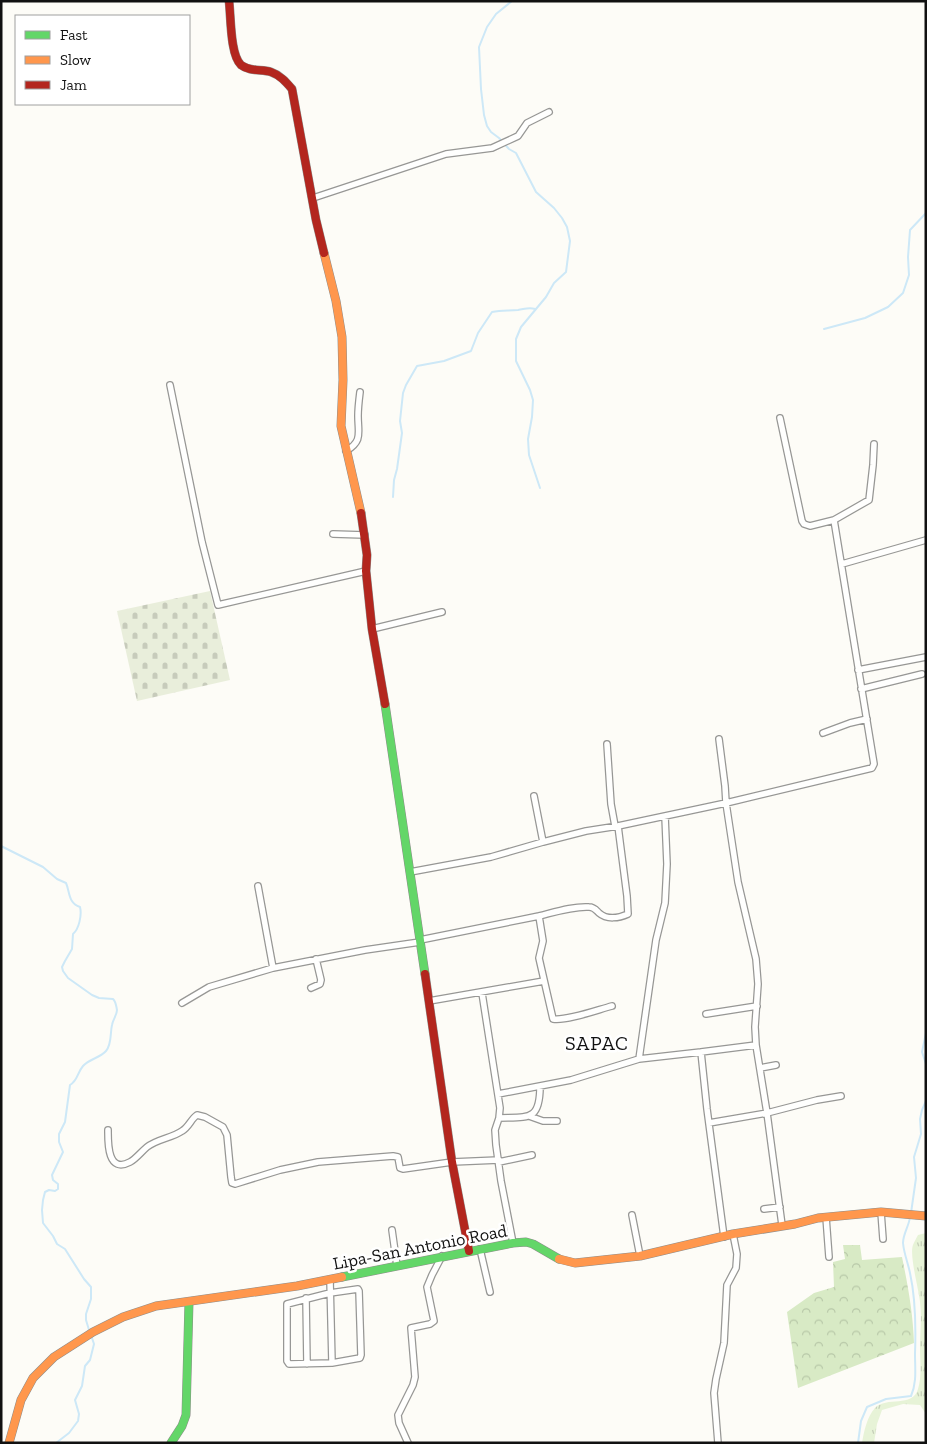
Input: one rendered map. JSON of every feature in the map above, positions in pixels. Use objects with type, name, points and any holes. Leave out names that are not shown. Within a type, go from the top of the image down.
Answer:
[{"type":"street","points":[[229,1],[232,36],[236,55],[241,65],[269,71],[278,75],[292,90],[316,220],[336,301],[342,337],[342,426],[365,535],[366,571],[372,629],[389,724],[452,1162],[469,1250]]},
{"type":"street","points":[[313,198],[446,154],[487,149],[518,136],[527,123],[549,112]]},
{"type":"street","points":[[170,384],[202,542],[218,605],[366,571]]},
{"type":"street","points":[[346,451],[354,447],[359,436],[360,392]]},
{"type":"street","points":[[780,418],[802,522],[810,526],[834,520],[869,500],[874,444]]},
{"type":"street","points":[[410,872],[491,857],[543,842],[726,803],[872,768],[874,764],[834,520]]},
{"type":"street","points":[[332,534],[365,535]]},
{"type":"street","points":[[842,564],[926,540]]},
{"type":"street","points":[[372,629],[442,612]]},
{"type":"street","points":[[858,670],[926,657]]},
{"type":"street","points":[[861,689],[922,674]]},
{"type":"street","points":[[823,733],[867,719]]},
{"type":"street","points":[[719,739],[738,882],[756,958],[758,984],[755,1027],[756,1044],[782,1226]]},
{"type":"street","points":[[182,1003],[200,991],[214,985],[272,968],[420,941],[571,908],[594,908],[607,918],[628,914],[627,896],[611,804],[607,744]]},
{"type":"street","points":[[534,796],[543,842]]},
{"type":"street","points":[[639,1059],[656,940],[665,903],[667,864],[665,816]]},
{"type":"street","points":[[258,886],[272,968]]},
{"type":"street","points":[[539,916],[543,941],[539,958],[552,1019],[557,1020],[579,1016],[612,1006]]},
{"type":"street","points":[[311,988],[318,986],[321,980],[316,960]]},
{"type":"street","points":[[428,1001],[544,980]]},
{"type":"street","points":[[482,992],[500,1108],[495,1130],[513,1243]]},
{"type":"street","points":[[706,1014],[757,1006]]},
{"type":"street","points":[[498,1094],[571,1080],[639,1059],[756,1044]]},
{"type":"street","points":[[701,1052],[724,1237]]},
{"type":"street","points":[[760,1068],[776,1064]]},
{"type":"street","points":[[529,1116],[536,1111],[540,1104],[540,1086]]},
{"type":"street","points":[[709,1123],[767,1113],[817,1100],[842,1096]]},
{"type":"street","points":[[108,1130],[109,1155],[118,1164],[123,1164],[128,1163],[148,1146],[182,1132],[194,1117],[198,1115],[205,1117],[223,1126],[227,1135],[232,1183],[235,1184],[280,1170],[318,1162],[394,1156],[398,1157],[399,1166],[403,1169],[452,1162],[499,1161],[532,1155]]},
{"type":"street","points":[[499,1118],[529,1116],[543,1122],[557,1121]]},
{"type":"street","points":[[764,1209],[780,1207]]},
{"type":"street","points":[[881,1212],[883,1238]]},
{"type":"street","name":"Lipa-San Antonio Road","points":[[9,1443],[21,1400],[33,1378],[54,1357],[91,1333],[122,1318],[156,1306],[297,1286],[469,1250],[513,1243],[533,1244],[559,1259],[574,1263],[640,1256],[733,1234],[826,1217],[881,1212],[926,1216]]},
{"type":"street","points":[[632,1215],[640,1256]]},
{"type":"street","points":[[826,1217],[829,1257]]},
{"type":"street","points":[[392,1230],[397,1266]]},
{"type":"street","points":[[718,1443],[714,1393],[724,1343],[727,1285],[736,1268],[737,1254],[733,1234]]},
{"type":"street","points":[[480,1249],[490,1292]]},
{"type":"street","points":[[408,1443],[399,1423],[398,1415],[415,1377],[411,1328],[430,1324],[434,1321],[428,1287],[442,1256]]},
{"type":"street","points":[[330,1280],[332,1363]]},
{"type":"street","points":[[358,1289],[360,1291],[360,1358],[332,1363],[289,1364],[286,1361],[287,1304],[330,1293],[358,1289]]},
{"type":"street","points":[[306,1298],[307,1364]]},
{"type":"street","points":[[171,1443],[182,1426],[186,1415],[189,1302]]},
{"type":"green space","points":[[210,591],[230,680],[137,701],[117,611]]},
{"type":"green space","points":[[926,1233],[926,1414],[920,1405],[903,1404],[882,1410],[877,1424],[874,1443],[862,1443],[868,1420],[875,1408],[886,1403],[911,1398],[918,1389],[921,1313],[912,1250],[918,1235]]},
{"type":"green space","points":[[843,1245],[860,1245],[862,1260],[902,1257],[913,1321],[914,1343],[798,1388],[787,1312],[814,1293],[834,1287],[833,1262],[845,1259]]},
{"type":"waterway","points":[[512,1],[496,14],[487,27],[479,47],[484,115],[491,132],[516,153],[536,192],[562,218],[567,227],[570,241],[566,272],[554,283],[546,297],[521,327],[516,339],[516,361],[533,400],[528,439],[529,455],[540,488]]},
{"type":"waterway","points":[[824,329],[865,318],[888,307],[903,293],[909,275],[910,230],[926,213]]},
{"type":"waterway","points":[[393,497],[402,433],[400,421],[403,393],[417,366],[444,361],[471,351],[478,333],[492,312],[535,309]]},
{"type":"waterway","points":[[1,846],[43,867],[57,879],[66,883],[71,900],[80,907],[81,914],[80,922],[73,934],[72,949],[62,967],[63,971],[68,978],[92,995],[99,998],[113,999],[117,1010],[111,1028],[108,1048],[104,1053],[83,1066],[75,1081],[70,1085],[65,1122],[59,1134],[59,1142],[63,1152],[52,1175],[53,1180],[58,1184],[58,1189],[45,1192],[42,1210],[43,1223],[57,1244],[65,1249],[91,1287],[91,1299],[86,1314],[89,1330]]},
{"type":"waterway","points":[[926,1033],[922,1052],[926,1064]]},
{"type":"waterway","points":[[911,1213],[916,1178],[914,1157],[921,1134],[920,1119],[926,1101]]},
{"type":"waterway","points":[[858,1443],[861,1421],[867,1407],[886,1399],[911,1396],[914,1386],[914,1303],[912,1283],[903,1243],[910,1217]]},
{"type":"waterway","points":[[56,1443],[69,1433],[78,1421],[79,1414],[75,1400],[82,1386],[85,1366],[90,1360],[94,1344],[91,1335]]},
{"type":"traffic: fast","points":[[385,704],[425,974]]},
{"type":"traffic: fast","points":[[342,1277],[513,1243],[526,1242],[533,1244],[559,1259]]},
{"type":"traffic: fast","points":[[171,1443],[182,1426],[186,1415],[189,1302]]},
{"type":"traffic: slow","points":[[324,253],[336,301],[342,337],[341,426],[361,513]]},
{"type":"traffic: slow","points":[[559,1259],[575,1263],[640,1256],[733,1234],[795,1224],[818,1218],[881,1212],[926,1216]]},
{"type":"traffic: slow","points":[[9,1443],[21,1400],[33,1378],[54,1357],[93,1332],[123,1317],[156,1306],[297,1286],[342,1277]]},
{"type":"traffic: jam","points":[[229,1],[233,44],[237,60],[248,69],[274,73],[292,89],[316,220],[324,253]]},
{"type":"traffic: jam","points":[[361,513],[367,555],[366,571],[372,629],[385,704]]},
{"type":"traffic: jam","points":[[425,974],[452,1162],[469,1251]]},
{"type":"district","name":"SAPAC","points":[[597,1043]]}]
